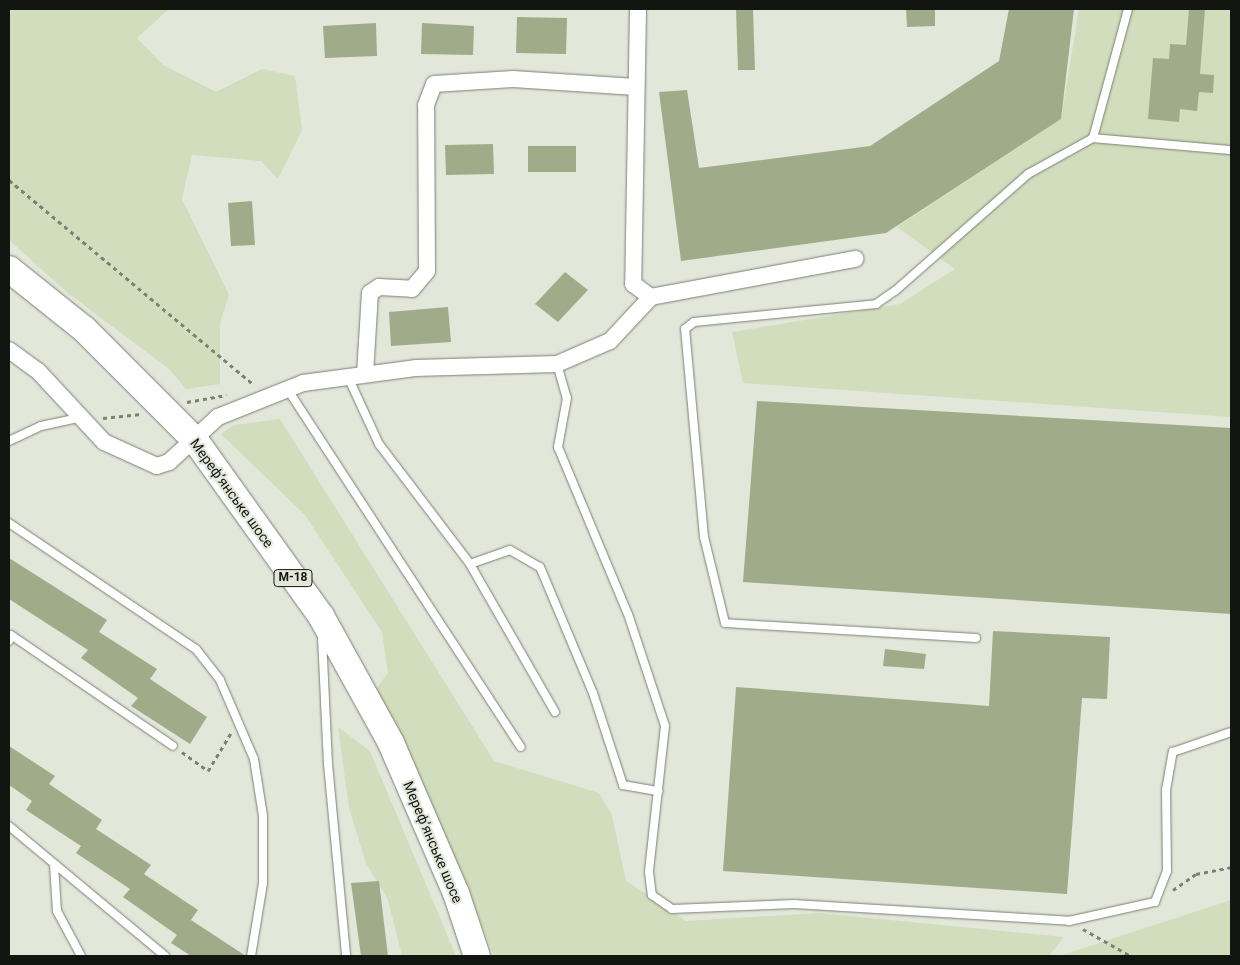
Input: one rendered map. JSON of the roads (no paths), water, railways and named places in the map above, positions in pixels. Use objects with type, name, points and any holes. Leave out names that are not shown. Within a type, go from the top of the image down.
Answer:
[{"type":"highway","name":"Мереф’янське шосе","points":[[9,269],[84,329],[195,440],[321,616],[392,743],[456,893],[477,956]]},
{"type":"street","points":[[638,9],[633,284],[651,297]]},
{"type":"street","points":[[365,374],[370,293],[379,287],[412,289],[427,271],[426,105],[434,84],[513,79],[636,87]]},
{"type":"street","points":[[9,350],[38,371],[104,442],[152,465],[169,462],[218,417],[270,398],[303,383],[414,368],[557,364],[610,341],[651,297],[855,259]]},
{"type":"lane","points":[[1093,138],[1128,9]]},
{"type":"lane","points":[[976,638],[725,623],[704,537],[685,329],[694,322],[876,304],[1028,174],[1093,138],[1231,150]]},
{"type":"lane","points":[[557,364],[567,398],[558,447],[628,614],[665,726],[649,872],[652,894],[672,909],[794,904],[1069,921],[1155,902],[1167,871],[1166,790],[1173,752],[1231,732]]},
{"type":"lane","points":[[348,377],[379,444],[470,564],[555,712]]},
{"type":"lane","points":[[288,390],[521,747]]},
{"type":"lane","points":[[9,441],[41,426],[80,418]]},
{"type":"lane","points":[[9,524],[196,649],[220,680],[254,759],[263,816],[263,883],[251,956]]},
{"type":"lane","points":[[470,564],[510,550],[540,567],[594,693],[623,785],[658,791]]},
{"type":"lane","points":[[321,616],[328,764],[346,956]]},
{"type":"lane","points":[[10,637],[174,746]]},
{"type":"lane","points":[[9,826],[165,956]]},
{"type":"lane","points":[[54,864],[57,911],[81,956]]}]
